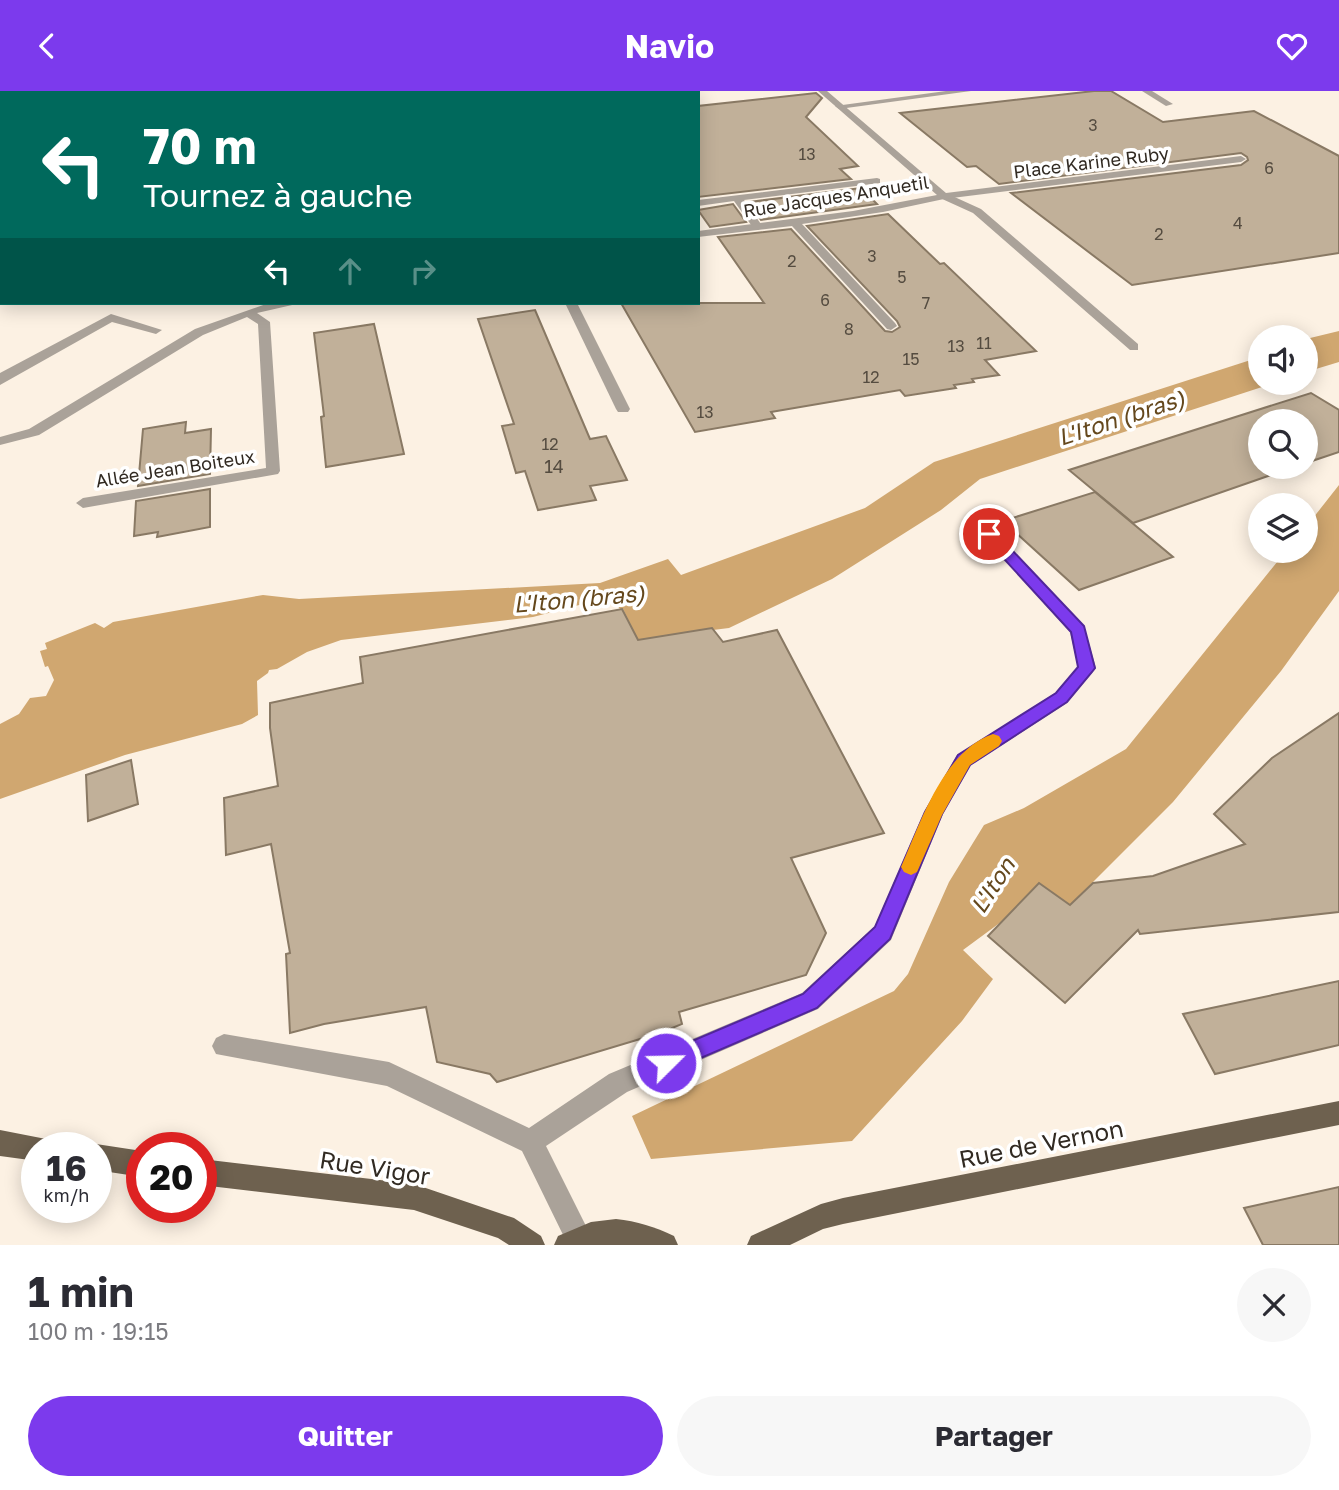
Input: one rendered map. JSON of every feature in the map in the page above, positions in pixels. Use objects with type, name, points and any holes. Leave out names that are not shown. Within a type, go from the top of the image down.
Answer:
[{"type":"main road","name":"Rue de Vernon","points":[[760,1245],[821,1217],[843,1211],[1339,1113]]},
{"type":"main road","points":[[0,1143],[21,1146]]},
{"type":"main road","name":"Rue Vigor","points":[[217,1174],[414,1197],[505,1227],[532,1245]]},
{"type":"main road","points":[[573,1242],[611,1231],[643,1235],[665,1245]]},
{"type":"street","name":"Rue Jacques Anquetil","points":[[822,91],[944,196]]},
{"type":"street","points":[[839,106],[967,91]]},
{"type":"street","points":[[1146,91],[1169,104]]},
{"type":"street","name":"Place Karine Ruby","points":[[944,196],[1241,159]]},
{"type":"street","points":[[700,203],[877,181]]},
{"type":"street","name":"Rue Jacques Anquetil","points":[[700,234],[795,223],[944,196]]},
{"type":"street","points":[[944,196],[980,213],[1134,347]]},
{"type":"street","points":[[737,198],[758,227]]},
{"type":"street","points":[[795,223],[891,326]]},
{"type":"street","points":[[0,439],[34,432],[199,331],[262,307],[279,305]]},
{"type":"street","points":[[572,305],[623,409]]},
{"type":"street","name":"Allée Jean Boiteux","points":[[83,503],[273,471],[264,322],[248,313]]},
{"type":"street","points":[[0,381],[1,378],[111,318],[156,330]]},
{"type":"street","points":[[531,1142],[618,1083],[810,1001],[883,933],[934,812],[964,760],[1061,698],[1087,668],[1078,630],[989,534]]},
{"type":"street","points":[[224,1046],[388,1074],[531,1142],[573,1242]]},
{"type":"water","points":[[1339,331],[1339,362],[1318,368],[1318,336]]},
{"type":"water","name":"L'Iton (bras)","points":[[1248,361],[1248,391],[980,479],[941,510],[832,579],[729,628],[711,628],[638,640],[623,609],[610,597],[533,617],[341,640],[307,652],[277,669],[269,670],[257,681],[258,715],[242,724],[125,755],[0,799],[0,724],[19,714],[30,698],[46,696],[54,680],[48,666],[45,667],[40,651],[47,649],[45,643],[95,623],[104,628],[113,622],[263,595],[299,599],[600,583],[668,559],[681,575],[865,508],[934,462]]},
{"type":"water","name":"L'Iton","points":[[1339,485],[1339,591],[1281,671],[1173,802],[1070,905],[1039,884],[1001,922],[963,950],[993,979],[962,1021],[852,1141],[651,1159],[632,1116],[894,991],[908,974],[949,882],[984,825],[1024,808],[1126,749],[1276,563],[1318,563],[1318,512]]},
{"type":"building","points":[[1111,91],[1163,122],[1254,111],[1339,156],[1339,253],[1132,285],[1011,193],[1241,165],[1248,160],[1247,157],[1241,153],[999,184],[976,166],[967,167],[900,113]]},
{"type":"building","points":[[816,93],[822,98],[806,117],[858,166],[840,169],[851,179],[700,197],[700,106]]},
{"type":"building","points":[[861,188],[877,204],[761,220],[749,202]]},
{"type":"building","points":[[733,204],[746,222],[710,227],[700,210]]},
{"type":"building","points":[[888,214],[1036,351],[985,360],[999,375],[972,379],[974,382],[954,385],[956,388],[905,396],[900,390],[771,412],[775,418],[695,432],[622,305],[764,303],[718,237],[791,229],[885,331],[892,332],[900,327],[807,226]]},
{"type":"building","points":[[535,310],[590,439],[606,436],[627,480],[590,486],[596,500],[538,510],[525,471],[516,473],[502,426],[514,424],[478,319]]},
{"type":"building","points":[[374,324],[404,454],[326,467],[321,417],[324,416],[314,333]]},
{"type":"building","points":[[1305,395],[1314,395],[1339,410],[1339,452],[1318,459],[1318,409],[1261,409]]},
{"type":"building","points":[[1248,413],[1248,479],[1260,479],[1133,523],[1069,470]]},
{"type":"building","points":[[186,422],[185,433],[211,429],[210,474],[138,486],[143,429]]},
{"type":"building","points":[[210,489],[210,527],[157,537],[158,532],[134,536],[136,501]]},
{"type":"building","points":[[1095,492],[1173,557],[1079,590],[1003,521]]},
{"type":"building","points":[[622,609],[638,640],[712,628],[723,642],[777,630],[884,833],[791,858],[826,933],[806,975],[679,1012],[682,1024],[660,1033],[497,1082],[490,1074],[437,1062],[426,1007],[324,1024],[290,1033],[286,954],[290,953],[271,844],[226,855],[224,798],[278,786],[270,728],[270,703],[363,683],[360,657]]},
{"type":"building","points":[[1339,713],[1339,912],[1140,934],[1138,930],[1065,1003],[988,936],[1039,883],[1070,905],[1093,883],[1153,876],[1245,844],[1214,814],[1272,758]]},
{"type":"building","points":[[131,760],[138,804],[88,821],[86,775]]},
{"type":"building","points":[[1339,981],[1339,1045],[1215,1074],[1183,1014]]},
{"type":"building","points":[[1339,1187],[1339,1245],[1263,1245],[1244,1208]]},
{"type":"slow traffic","points":[[911,867],[934,812],[964,760],[993,741]]},
{"type":"route","points":[[666,1063],[810,1001],[883,933],[934,812],[964,760],[1061,698],[1087,668],[1078,630],[989,534]]}]
